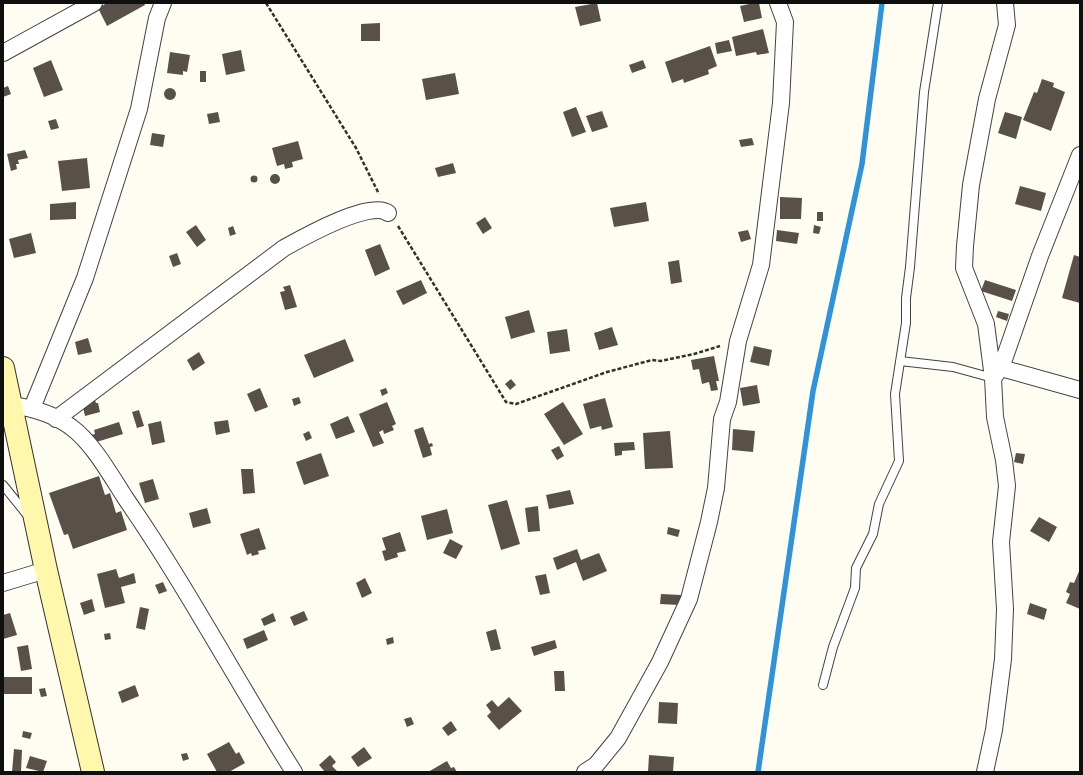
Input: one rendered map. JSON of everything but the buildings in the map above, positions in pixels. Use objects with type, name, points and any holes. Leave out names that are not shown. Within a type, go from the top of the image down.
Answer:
[{"type":"street","points":[[3,53],[94,3]]},
{"type":"street","points":[[22,406],[90,264],[139,109],[156,18],[163,3]]},
{"type":"street","points":[[585,772],[596,765],[618,738],[660,662],[689,599],[710,515],[719,457],[722,419],[728,402],[738,341],[761,265],[781,103],[785,22],[778,3]]},
{"type":"street","points":[[997,373],[986,324],[964,268],[971,185],[987,99],[1007,25],[1005,3]]},
{"type":"street","points":[[985,772],[994,730],[1003,659],[1005,609],[1001,542],[1007,486],[1004,460],[994,417],[997,373],[1040,256],[1080,155]]},
{"type":"street","points":[[56,419],[284,248],[325,226],[371,210],[385,210],[388,213]]},
{"type":"street","points":[[3,368],[22,406],[38,528],[46,570],[93,772]]},
{"type":"street","points":[[997,373],[1080,390]]},
{"type":"street","points":[[22,406],[56,419],[71,427],[94,451],[155,540],[250,701],[294,772]]},
{"type":"street","points":[[3,583],[46,570]]},
{"type":"lane","points":[[823,685],[838,634],[855,588],[856,568],[873,534],[879,504],[899,461],[895,394],[906,323],[906,298],[910,267],[920,126],[938,3]]},
{"type":"lane","points":[[900,361],[997,373]]},
{"type":"lane","points":[[3,485],[38,528]]},
{"type":"path","points":[[266,3],[356,148],[388,213],[506,402],[516,404],[607,372],[652,360],[661,361],[694,354],[738,341]]},
{"type":"waterway","points":[[758,772],[813,391],[862,164],[882,3]]}]
